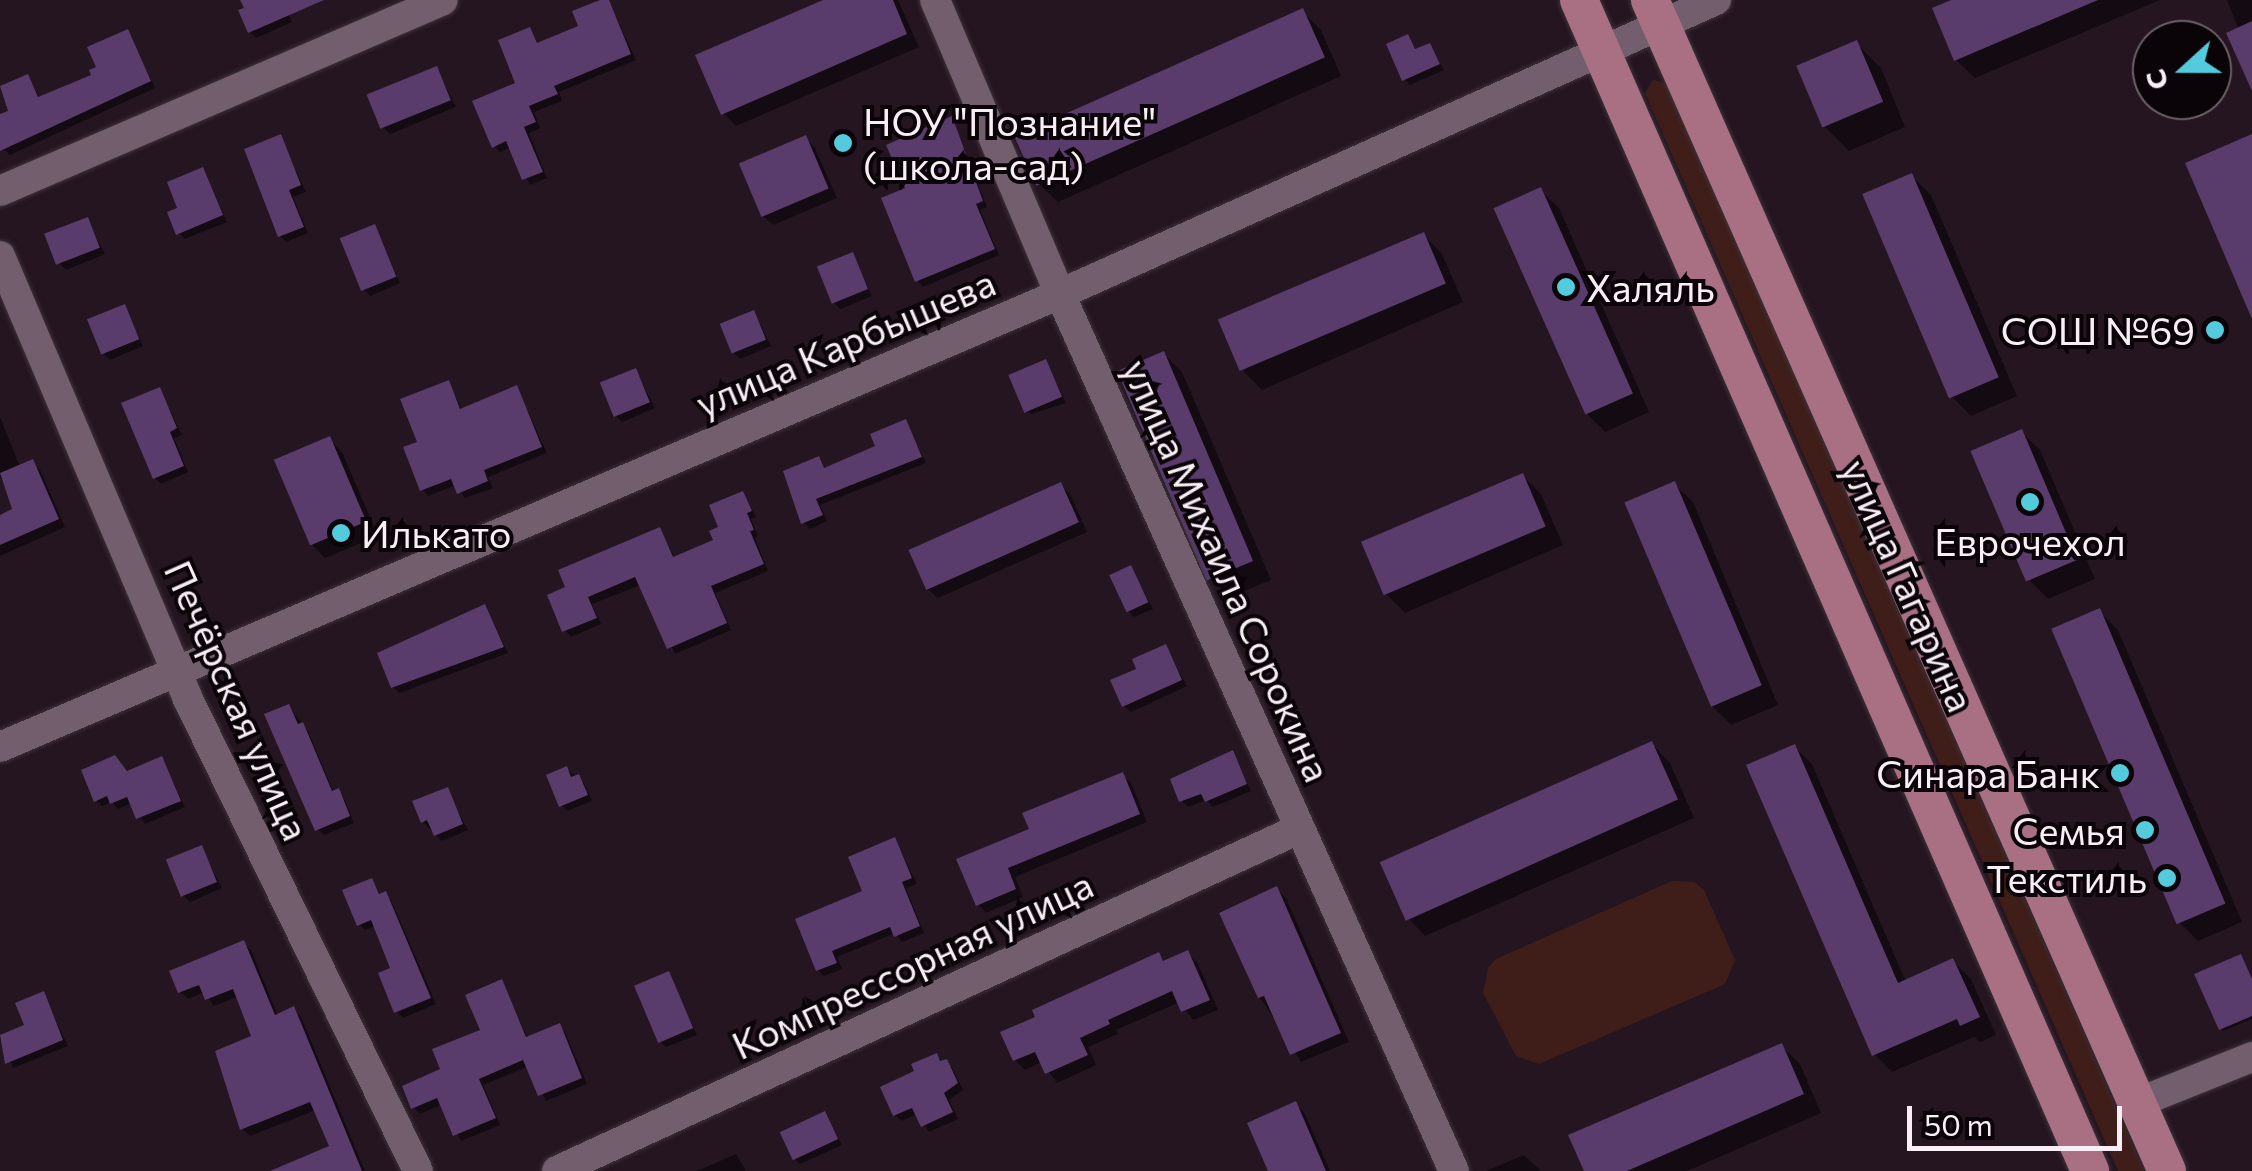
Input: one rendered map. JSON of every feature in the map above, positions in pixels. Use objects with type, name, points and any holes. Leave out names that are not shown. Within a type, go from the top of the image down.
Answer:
[{"type":"main road","name":"улица Гагарина","points":[[1579,0],[2090,1171]]},
{"type":"main road","name":"улица Гагарина","points":[[1656,12],[2167,1171]]},
{"type":"street","points":[[0,191],[443,0]]},
{"type":"street","name":"улица Михаила Сорокина","points":[[935,0],[1060,294],[1454,1171]]},
{"type":"street","name":"улица Карбышева","points":[[0,747],[1060,294],[1602,50],[1656,12],[1716,0]]},
{"type":"street","name":"Печёрская улица","points":[[0,256],[178,670],[418,1171]]},
{"type":"street","name":"Компрессорная улица","points":[[557,1171],[1300,829]]},
{"type":"street","points":[[2137,1103],[2252,1056]]},
{"type":"shaded area","points":[[1653,80],[1667,83],[2144,1171],[2118,1171],[1645,93]]},
{"type":"shaded area","points":[[1672,881],[1694,882],[1704,890],[1735,960],[1725,984],[1539,1064],[1516,1056],[1483,993],[1488,968],[1496,959]]},
{"type":"building","points":[[240,0],[324,0],[248,33],[238,10],[244,8]]},
{"type":"building","points":[[609,0],[631,54],[554,86],[558,94],[529,106],[536,122],[524,127],[543,172],[522,180],[506,141],[492,148],[472,101],[515,83],[498,40],[530,27],[537,43],[578,26],[572,11]]},
{"type":"building","points":[[823,0],[893,0],[907,34],[721,115],[695,55]]},
{"type":"building","points":[[1951,0],[2098,0],[1954,61],[1932,8]]},
{"type":"building","points":[[1303,8],[1325,57],[1036,186],[1014,137]]},
{"type":"building","points":[[2252,21],[2252,91],[2232,46],[2232,30]]},
{"type":"building","points":[[128,29],[151,81],[0,151],[0,114],[8,111],[0,86],[28,74],[38,97],[91,75],[89,70],[96,67],[87,47]]},
{"type":"building","points":[[1408,34],[1415,49],[1430,43],[1440,64],[1402,81],[1386,44]]},
{"type":"building","points":[[1857,40],[1883,102],[1822,127],[1796,66]]},
{"type":"building","points":[[437,66],[451,100],[380,129],[367,94]]},
{"type":"building","points":[[952,116],[983,201],[976,204],[995,249],[915,282],[881,198],[905,188],[886,145]]},
{"type":"building","points":[[281,134],[301,185],[289,190],[304,227],[278,237],[244,149]]},
{"type":"building","points":[[2252,134],[2252,319],[2185,163]]},
{"type":"building","points":[[806,135],[829,188],[761,217],[739,164]]},
{"type":"building","points":[[203,167],[223,215],[176,235],[167,212],[177,208],[167,182]]},
{"type":"building","points":[[1912,173],[1999,377],[1949,398],[1862,194]]},
{"type":"building","points":[[1541,187],[1633,393],[1585,415],[1493,208]]},
{"type":"building","points":[[88,217],[100,248],[56,265],[44,234]]},
{"type":"building","points":[[375,224],[396,277],[361,291],[340,238]]},
{"type":"building","points":[[1424,232],[1446,284],[1240,371],[1218,320]]},
{"type":"building","points":[[853,252],[868,289],[832,304],[817,267]]},
{"type":"building","points":[[125,304],[139,339],[101,355],[87,319]]},
{"type":"building","points":[[754,310],[766,340],[732,354],[720,324]]},
{"type":"building","points":[[1164,351],[1253,561],[1206,581],[1117,371]]},
{"type":"building","points":[[1046,359],[1062,397],[1024,413],[1008,375]]},
{"type":"building","points":[[636,368],[650,402],[614,417],[600,383]]},
{"type":"building","points":[[449,380],[460,409],[517,385],[542,447],[484,470],[488,481],[457,494],[451,479],[420,491],[403,447],[417,442],[400,399]]},
{"type":"building","points":[[160,387],[177,428],[170,432],[184,466],[153,479],[121,403]]},
{"type":"building","points":[[906,419],[922,457],[816,499],[823,515],[801,524],[783,471],[819,456],[824,468],[875,446],[870,434]]},
{"type":"building","points":[[2022,429],[2077,560],[2026,582],[1970,451]]},
{"type":"building","points":[[330,436],[366,522],[310,545],[274,460]]},
{"type":"building","points":[[33,459],[59,519],[0,545],[0,515],[12,509],[0,473]]},
{"type":"building","points":[[1523,473],[1546,526],[1384,595],[1361,542]]},
{"type":"building","points":[[1675,481],[1762,685],[1711,707],[1624,502]]},
{"type":"building","points":[[1061,482],[1079,522],[926,590],[908,550]]},
{"type":"building","points":[[743,491],[752,511],[747,513],[754,530],[750,531],[764,564],[711,586],[727,623],[667,649],[635,577],[588,597],[597,618],[562,632],[547,595],[565,587],[558,570],[660,527],[673,557],[713,540],[709,531],[718,527],[709,505]]},
{"type":"building","points":[[1131,565],[1148,602],[1127,612],[1109,575]]},
{"type":"building","points":[[485,604],[504,647],[391,688],[377,653]]},
{"type":"building","points":[[2100,608],[2225,903],[2177,924],[2051,629]]},
{"type":"building","points":[[1166,644],[1182,680],[1122,707],[1110,680],[1136,669],[1132,659]]},
{"type":"building","points":[[289,704],[298,724],[303,722],[332,791],[339,788],[350,816],[315,831],[264,714]]},
{"type":"building","points":[[1652,741],[1678,799],[1406,921],[1380,862]]},
{"type":"building","points":[[1795,744],[1898,983],[1953,958],[1980,1017],[1960,1026],[1957,1019],[1872,1056],[1746,765]]},
{"type":"building","points":[[1233,750],[1247,784],[1205,802],[1201,794],[1179,802],[1170,779]]},
{"type":"building","points":[[115,755],[127,771],[162,756],[181,801],[136,819],[127,797],[110,804],[107,796],[94,802],[81,770]]},
{"type":"building","points":[[567,766],[571,777],[579,774],[588,795],[559,807],[546,775]]},
{"type":"building","points":[[1123,772],[1140,814],[1008,868],[1016,889],[976,906],[956,859],[1029,829],[1022,813]]},
{"type":"building","points":[[448,787],[463,824],[434,836],[427,820],[421,823],[412,801]]},
{"type":"building","points":[[895,837],[912,878],[902,882],[920,926],[894,937],[890,927],[832,951],[837,963],[816,971],[795,919],[862,891],[848,857]]},
{"type":"building","points":[[202,845],[217,882],[181,897],[166,860]]},
{"type":"building","points":[[372,878],[379,894],[386,891],[431,998],[394,1013],[378,973],[390,968],[371,920],[357,926],[342,890]]},
{"type":"building","points":[[1277,886],[1341,1033],[1290,1055],[1264,996],[1258,998],[1219,913]]},
{"type":"building","points":[[244,940],[275,1015],[294,1006],[362,1171],[270,1171],[329,1146],[310,1102],[240,1130],[215,1051],[251,1036],[233,989],[205,1000],[199,985],[178,993],[169,971]]},
{"type":"building","points":[[1188,950],[1210,1000],[1181,1012],[1172,991],[1108,1020],[1110,1024],[1080,1038],[1088,1055],[1045,1074],[1035,1052],[1013,1061],[1000,1032],[1035,1017],[1032,1010],[1159,952],[1163,961]]},
{"type":"building","points":[[2241,954],[2252,979],[2252,1016],[2219,1030],[2194,974]]},
{"type":"building","points":[[669,971],[693,1028],[658,1043],[634,986]]},
{"type":"building","points":[[502,979],[526,1037],[560,1023],[582,1078],[538,1096],[523,1060],[479,1079],[496,1118],[453,1136],[437,1098],[411,1109],[402,1086],[440,1069],[432,1049],[480,1030],[465,995]]},
{"type":"building","points":[[44,991],[63,1040],[5,1064],[0,1035],[24,1025],[15,1003]]},
{"type":"building","points":[[1782,1043],[1804,1094],[1627,1171],[1584,1171],[1568,1135]]},
{"type":"building","points":[[937,1053],[940,1061],[947,1059],[958,1083],[944,1093],[953,1112],[921,1127],[912,1108],[893,1116],[880,1087],[914,1071],[911,1064]]},
{"type":"building","points":[[1296,1101],[1326,1171],[1268,1171],[1247,1123]]},
{"type":"building","points":[[825,1111],[838,1139],[793,1160],[780,1132]]},
{"type":"place","name":"НОУ \"Познание\" (школа-сад)","points":[[843,143]]},
{"type":"place","name":"Халяль","points":[[1566,287]]},
{"type":"place","name":"СОШ №69","points":[[2215,330]]},
{"type":"place","name":"Еврочехол","points":[[2030,502]]},
{"type":"place","name":"Илькато","points":[[341,533]]},
{"type":"place","name":"Синара Банк","points":[[2120,773]]},
{"type":"place","name":"Семья","points":[[2145,830]]},
{"type":"place","name":"Текстиль","points":[[2167,878]]}]
